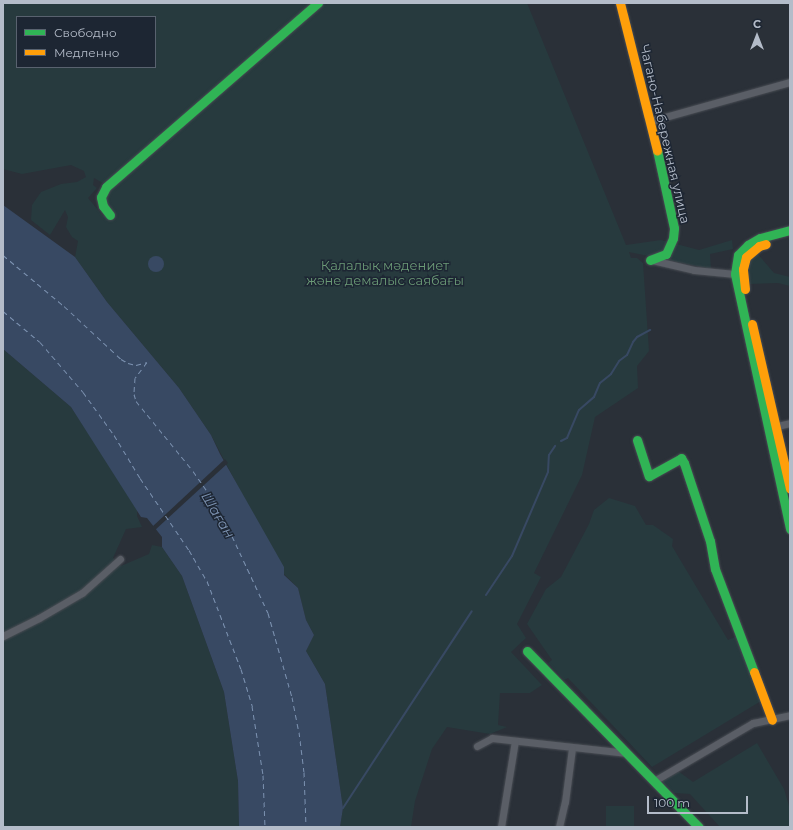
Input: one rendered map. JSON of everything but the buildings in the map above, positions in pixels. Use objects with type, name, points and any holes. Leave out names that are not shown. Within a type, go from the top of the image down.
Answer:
[{"type":"street","points":[[110,215],[103,206],[101,197],[106,187],[318,3]]},
{"type":"street","name":"Чагано-Набережная улица","points":[[620,3],[651,121],[674,228],[673,238],[666,254],[650,260]]},
{"type":"street","points":[[651,121],[790,82]]},
{"type":"street","points":[[790,230],[760,238],[748,245],[738,256],[735,274],[771,427],[790,529]]},
{"type":"street","points":[[790,237],[759,246],[746,257],[742,279],[768,394],[771,427],[790,489]]},
{"type":"street","points":[[650,260],[694,270],[735,274]]},
{"type":"street","points":[[771,427],[790,423]]},
{"type":"street","points":[[637,440],[649,476],[681,458],[684,463],[710,541],[715,569],[772,720]]},
{"type":"street","points":[[3,636],[39,618],[82,593],[120,559]]},
{"type":"street","points":[[527,651],[699,827]]},
{"type":"street","points":[[654,781],[753,722],[790,716]]},
{"type":"street","points":[[477,746],[492,738],[627,753]]},
{"type":"street","points":[[501,827],[515,741]]},
{"type":"street","points":[[559,827],[566,802],[572,748]]},
{"type":"green space","name":"Қалалық мәдениет және демалыс саябағы","points":[[3,3],[527,3],[626,245],[661,240],[699,250],[732,240],[733,249],[710,254],[711,269],[629,252],[631,258],[637,258],[643,263],[649,351],[637,366],[638,388],[595,417],[582,475],[534,573],[541,577],[517,624],[526,638],[511,652],[542,685],[530,693],[500,693],[498,725],[507,727],[490,734],[447,727],[432,749],[415,801],[411,827],[340,827],[343,808],[325,684],[306,651],[314,635],[306,620],[298,588],[284,574],[211,435],[179,388],[107,302],[75,257],[78,241],[72,237],[66,227],[68,217],[65,210],[50,235],[31,220],[32,205],[41,192],[61,184],[77,182],[86,177],[84,171],[71,165],[22,174],[3,169]],"holes":[[[94,178],[108,186],[103,196],[106,204],[111,207],[103,216],[88,198],[97,188],[93,185]]]},
{"type":"green space","points":[[757,253],[774,273],[790,277],[790,286],[778,283],[750,284],[748,278],[750,262]]},
{"type":"green space","points":[[3,349],[71,407],[137,508],[137,516],[142,527],[126,529],[113,558],[121,566],[149,554],[152,545],[162,547],[182,576],[224,692],[238,781],[239,827],[3,827]]},
{"type":"green space","points":[[609,498],[635,506],[646,525],[653,525],[673,539],[672,546],[728,640],[737,636],[761,701],[652,767],[568,678],[564,680],[548,663],[552,660],[527,624],[546,589],[561,577],[589,524],[594,510]]},
{"type":"green space","points":[[757,743],[784,789],[790,809],[790,827],[720,827],[690,794],[674,793],[662,782],[678,771],[693,782]]},
{"type":"green space","points":[[606,806],[634,806],[634,827],[606,827]]},
{"type":"water","name":"Шаған","points":[[3,205],[75,257],[107,302],[179,388],[211,435],[220,454],[284,567],[284,575],[298,588],[306,620],[314,635],[306,651],[325,684],[343,808],[340,827],[239,827],[238,781],[224,692],[182,576],[162,547],[162,537],[147,518],[141,517],[71,407],[3,349]]},
{"type":"water","points":[[156,256],[163,261],[164,264],[159,271],[156,272],[149,267],[148,264],[153,257]]},
{"type":"pier","points":[[225,459],[228,463],[154,531],[152,527]]},
{"type":"waterway","points":[[561,441],[567,438],[579,410],[594,397],[600,383],[611,374],[619,361],[627,355],[637,337],[650,330]]},
{"type":"waterway","points":[[486,595],[512,556],[548,472],[549,455],[555,446]]},
{"type":"waterway","points":[[343,808],[472,611]]},
{"type":"ferry route","points":[[3,255],[64,306],[121,359],[136,365],[147,362]]},
{"type":"ferry route","points":[[3,311],[40,342],[83,392],[114,435],[140,478],[189,550],[207,581],[241,669],[252,706],[263,775],[265,827]]},
{"type":"ferry route","points":[[147,362],[135,378],[134,394],[136,401],[193,471],[214,501],[268,613],[292,697],[299,732],[304,772],[306,827]]},
{"type":"traffic: fast","points":[[110,215],[103,206],[101,197],[106,187],[318,3]]},
{"type":"traffic: fast","points":[[650,260],[666,254],[673,238],[674,228],[657,150]]},
{"type":"traffic: fast","points":[[790,230],[760,238],[748,245],[738,255],[735,274],[790,529]]},
{"type":"traffic: fast","points":[[637,440],[649,476],[681,458],[684,463],[710,541],[715,569],[754,672]]},
{"type":"traffic: fast","points":[[527,651],[699,827]]},
{"type":"traffic: slow","points":[[620,3],[657,150]]},
{"type":"traffic: slow","points":[[745,289],[743,269],[746,257],[759,246],[766,244]]},
{"type":"traffic: slow","points":[[752,324],[790,489]]},
{"type":"traffic: slow","points":[[754,672],[772,720]]}]
